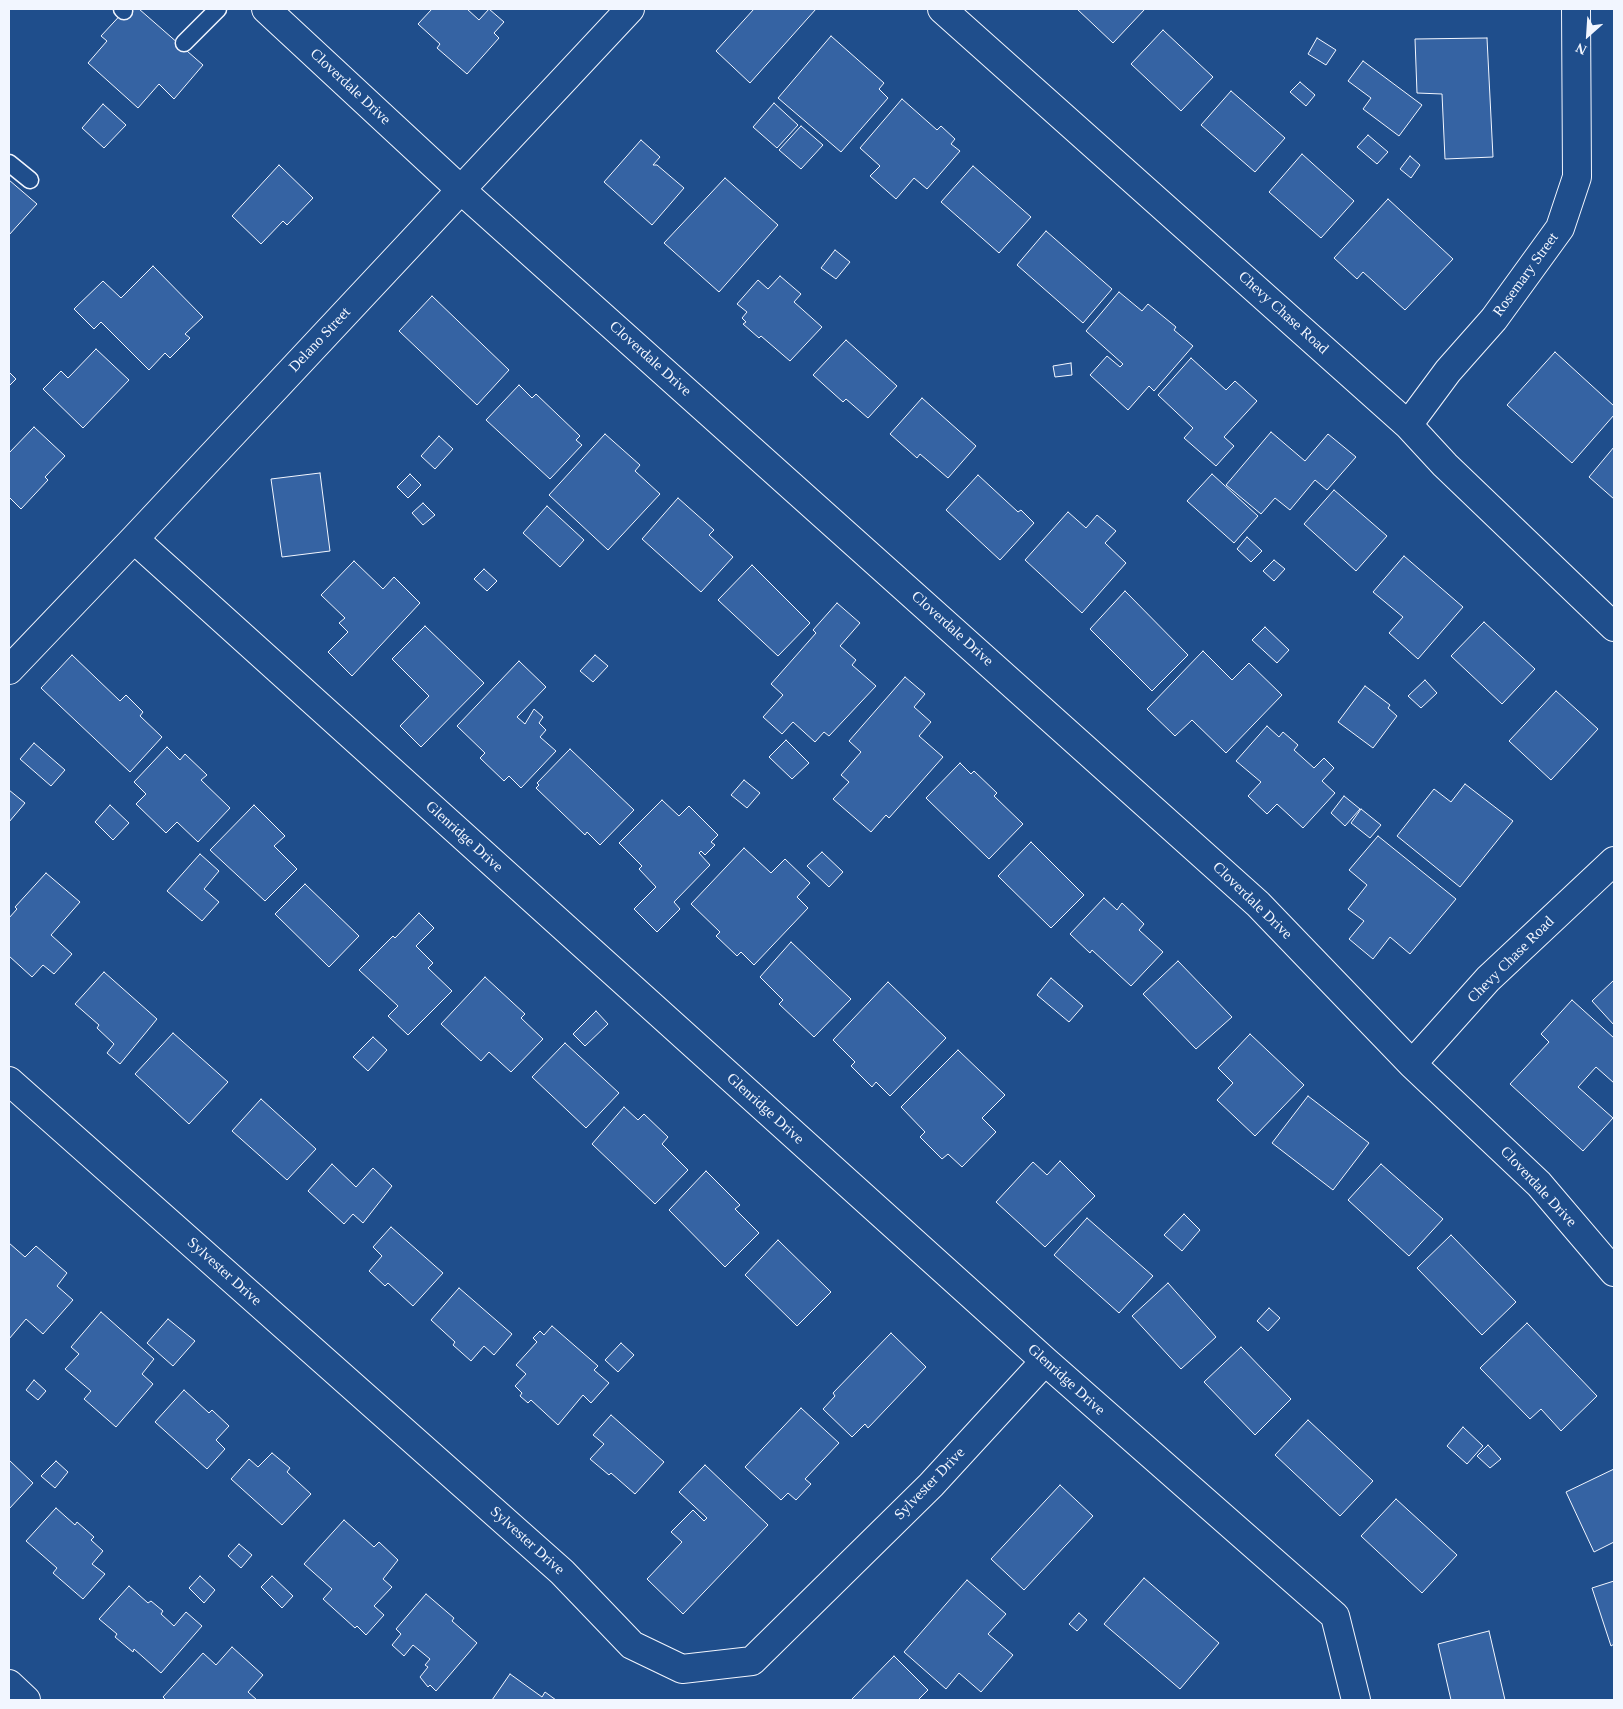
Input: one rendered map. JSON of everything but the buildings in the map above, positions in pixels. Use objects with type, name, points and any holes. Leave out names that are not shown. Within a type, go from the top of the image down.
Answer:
[{"type":"street","name":"Cloverdale Drive","points":[[266,9],[460,189],[1258,904],[1412,1064],[1539,1184],[1614,1272]]},
{"type":"street","name":"Delano Street","points":[[9,670],[630,9]]},
{"type":"street","name":"Chevy Chase Road","points":[[942,9],[1408,425],[1446,465],[1614,628]]},
{"type":"street","name":"Rosemary Street","points":[[1408,425],[1448,371],[1494,320],[1560,228],[1577,177],[1576,9]]},
{"type":"street","name":"Glenridge Drive","points":[[134,539],[1045,1361],[1335,1616],[1356,1700]]},
{"type":"street","name":"Chevy Chase Road","points":[[1412,1064],[1488,979],[1614,861]]},
{"type":"street","name":"Sylvester Drive","points":[[9,1081],[562,1572],[632,1645],[682,1669],[752,1661],[931,1485],[1045,1361]]},
{"type":"street","points":[[9,1684],[26,1700]]},
{"type":"lane","points":[[184,43],[218,9]]},
{"type":"lane","points":[[9,163],[30,180]]}]
